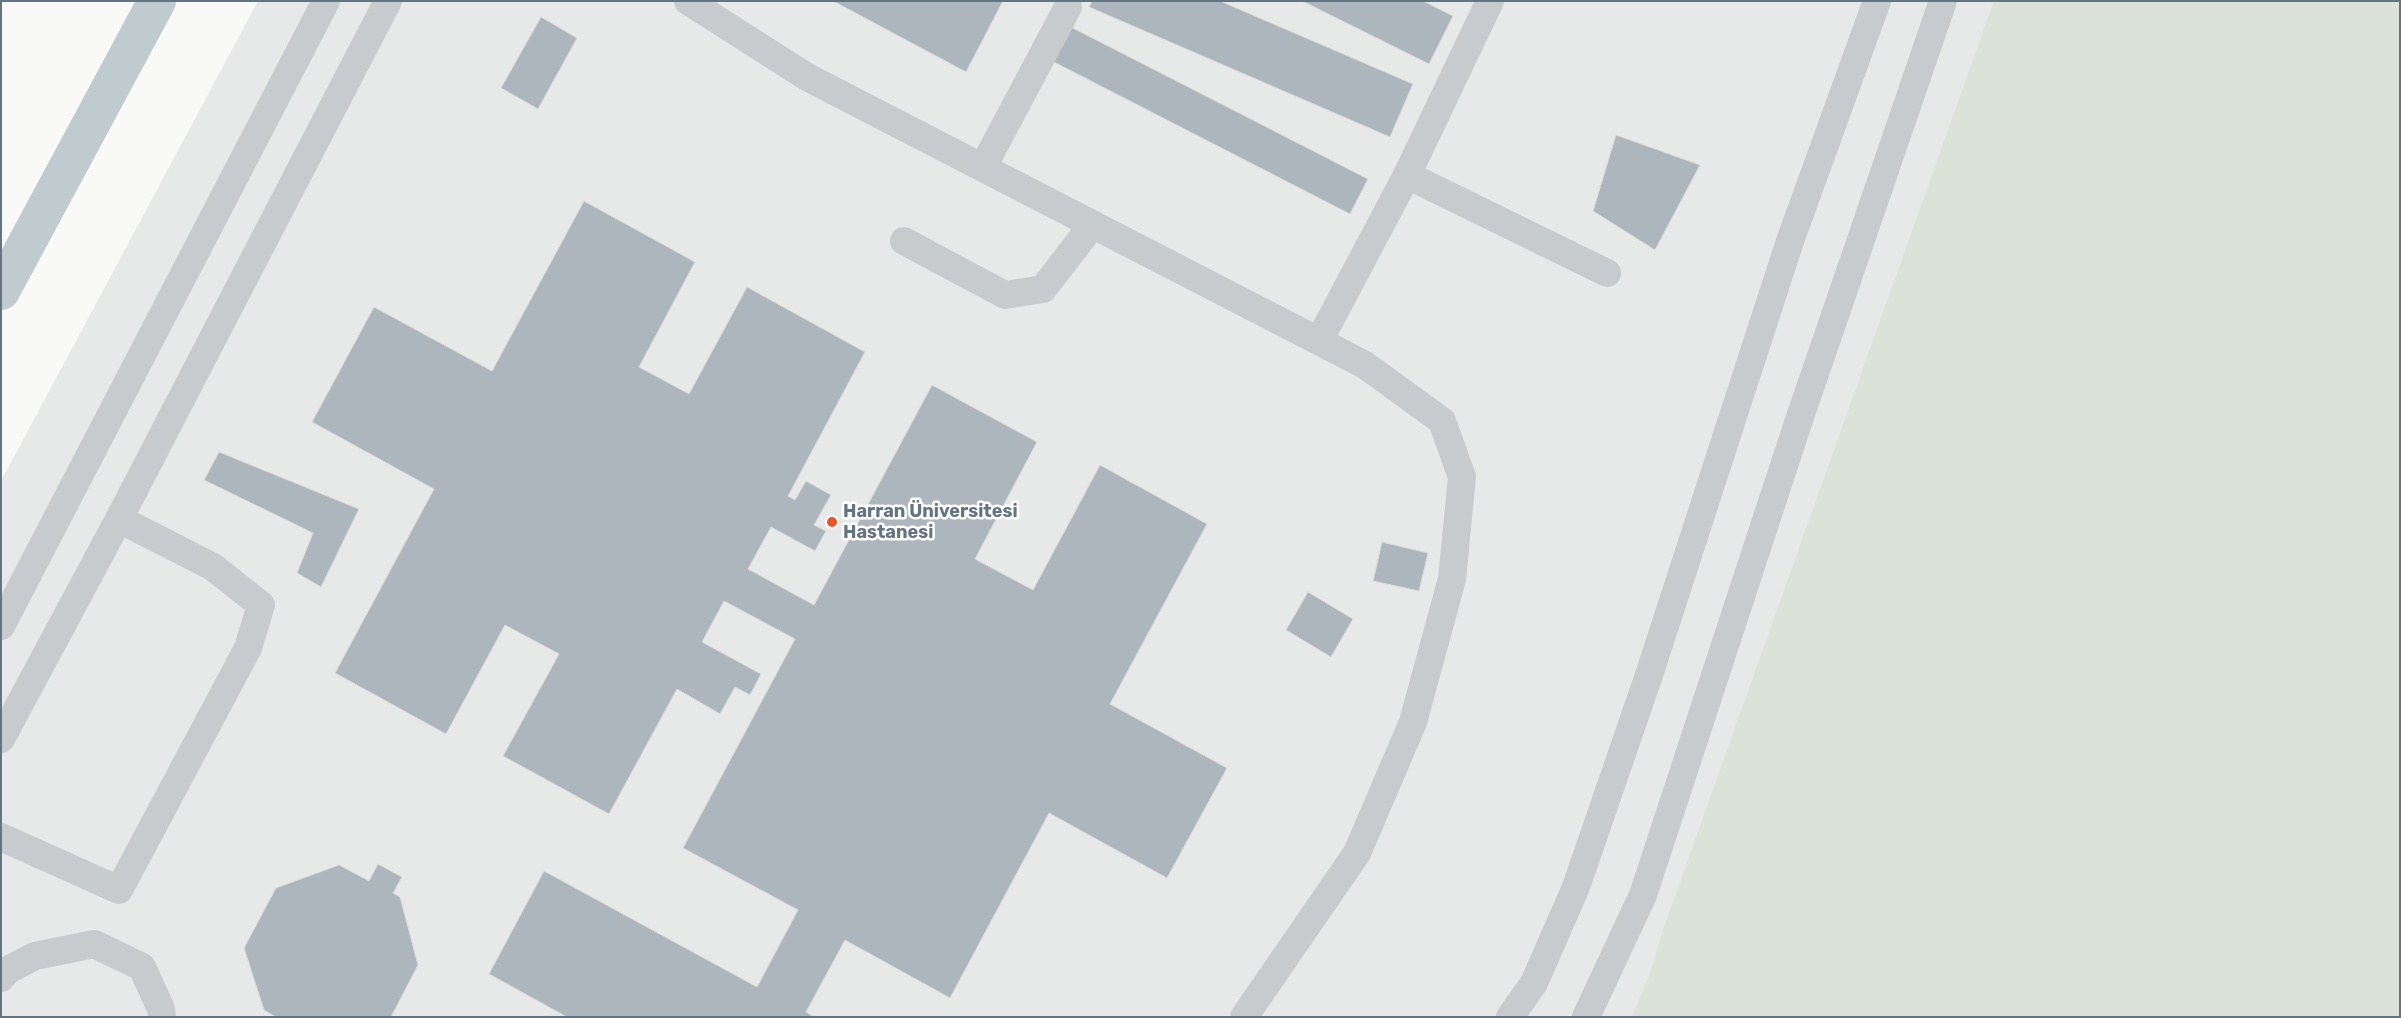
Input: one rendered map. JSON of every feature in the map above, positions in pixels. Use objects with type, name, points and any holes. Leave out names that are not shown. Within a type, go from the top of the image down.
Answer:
[{"type":"street","points":[[1,626],[326,1]]},
{"type":"street","points":[[1,739],[119,519],[388,1]]},
{"type":"street","points":[[688,1],[807,77],[1365,365],[1442,420],[1462,476],[1452,579],[1413,722],[1357,853],[1244,1017]]},
{"type":"street","points":[[1318,340],[1407,175],[1490,1]]},
{"type":"street","points":[[1510,1017],[1534,983],[1576,887],[1649,675],[1790,240],[1877,1]]},
{"type":"street","points":[[1586,1017],[1643,895],[1798,422],[1942,1]]},
{"type":"street","points":[[983,167],[1068,6]]},
{"type":"street","points":[[1407,175],[1607,273]]},
{"type":"street","points":[[904,241],[1005,295],[1043,289],[1093,224]]},
{"type":"street","points":[[1,837],[119,890],[248,648],[261,605],[213,567],[119,519]]},
{"type":"street","points":[[1,978],[8,970],[35,956],[94,944],[142,968],[161,1009],[162,1017]]},
{"type":"shaded area","name":"Harran Üniversitesi Hastanesi","points":[[258,1],[2400,1],[2400,1017],[1,1017],[1,481]]},
{"type":"shaded area","points":[[1994,1],[2400,1],[2400,1017],[1632,1017],[1649,976],[1663,930]]},
{"type":"building","points":[[833,1],[1003,1],[966,72]]},
{"type":"building","points":[[1092,1],[1220,1],[1413,84],[1390,137],[1089,7]]},
{"type":"building","points":[[1302,1],[1423,1],[1453,16],[1429,64]]},
{"type":"building","points":[[541,17],[577,38],[538,109],[501,88]]},
{"type":"building","points":[[1069,26],[1368,179],[1350,214],[1052,61]]},
{"type":"building","points":[[1616,135],[1700,165],[1655,250],[1593,211]]},
{"type":"building","points":[[584,201],[695,262],[639,367],[689,394],[747,287],[865,352],[788,496],[795,500],[806,481],[831,495],[814,525],[826,531],[815,551],[771,527],[748,569],[814,605],[932,385],[1037,442],[975,559],[1033,590],[1100,465],[1207,524],[1110,704],[1227,768],[1167,878],[1049,813],[950,998],[845,940],[806,1012],[814,1017],[567,1017],[489,974],[544,871],[757,987],[798,910],[683,848],[795,639],[724,601],[702,642],[761,674],[750,695],[735,687],[720,714],[677,689],[609,814],[503,756],[559,654],[505,625],[446,734],[335,673],[434,489],[312,422],[374,307],[492,371]]},
{"type":"building","points":[[219,452],[359,509],[321,587],[297,573],[313,533],[204,480]]},
{"type":"building","points":[[1382,542],[1428,553],[1419,591],[1373,581]]},
{"type":"building","points":[[1308,592],[1353,619],[1331,657],[1286,630]]},
{"type":"building","points":[[378,864],[402,877],[393,893],[400,897],[418,965],[391,1017],[276,1017],[264,1010],[244,948],[276,888],[339,865],[369,881]]},
{"type":"waterway","points":[[1,291],[157,1]]},
{"type":"place","name":"Harran Üniversitesi Hastanesi","points":[[832,522]]}]
